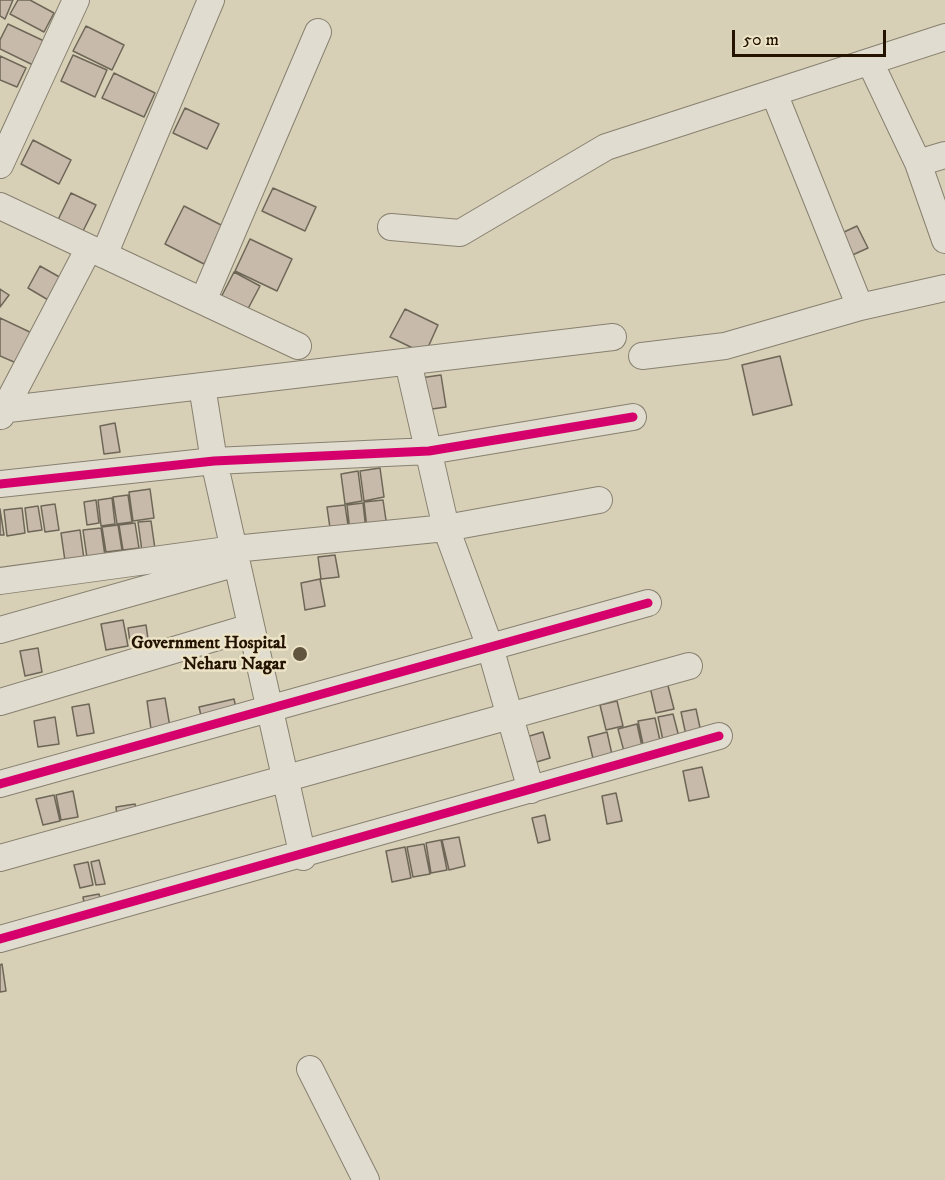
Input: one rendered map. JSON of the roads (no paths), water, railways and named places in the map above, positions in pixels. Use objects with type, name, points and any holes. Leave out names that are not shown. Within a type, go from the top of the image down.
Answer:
[{"type":"street","points":[[0,165],[76,0]]},
{"type":"street","points":[[2,412],[97,251],[211,0]]},
{"type":"street","points":[[203,301],[318,32]]},
{"type":"street","points":[[391,227],[460,233],[606,147],[945,37]]},
{"type":"street","points":[[870,62],[918,164],[945,240]]},
{"type":"street","points":[[774,93],[860,307]]},
{"type":"street","points":[[918,164],[945,155]]},
{"type":"street","points":[[0,206],[298,346]]},
{"type":"street","points":[[642,356],[725,346],[860,307],[945,288]]},
{"type":"street","points":[[2,412],[613,337]]},
{"type":"street","points":[[408,362],[446,528],[490,647],[531,790]]},
{"type":"street","points":[[202,386],[214,461],[303,855]]},
{"type":"street","points":[[0,484],[214,461],[429,451],[633,417]]},
{"type":"street","points":[[0,581],[235,556],[446,528],[599,500]]},
{"type":"street","points":[[0,630],[235,556]]},
{"type":"street","points":[[0,784],[648,603]]},
{"type":"street","points":[[0,702],[251,627]]},
{"type":"street","points":[[0,858],[689,666]]},
{"type":"street","points":[[0,939],[719,736]]},
{"type":"street","points":[[310,1069],[366,1180]]},
{"type":"place","name":"Government Hospital Neharu Nagar","points":[[300,654]]}]
